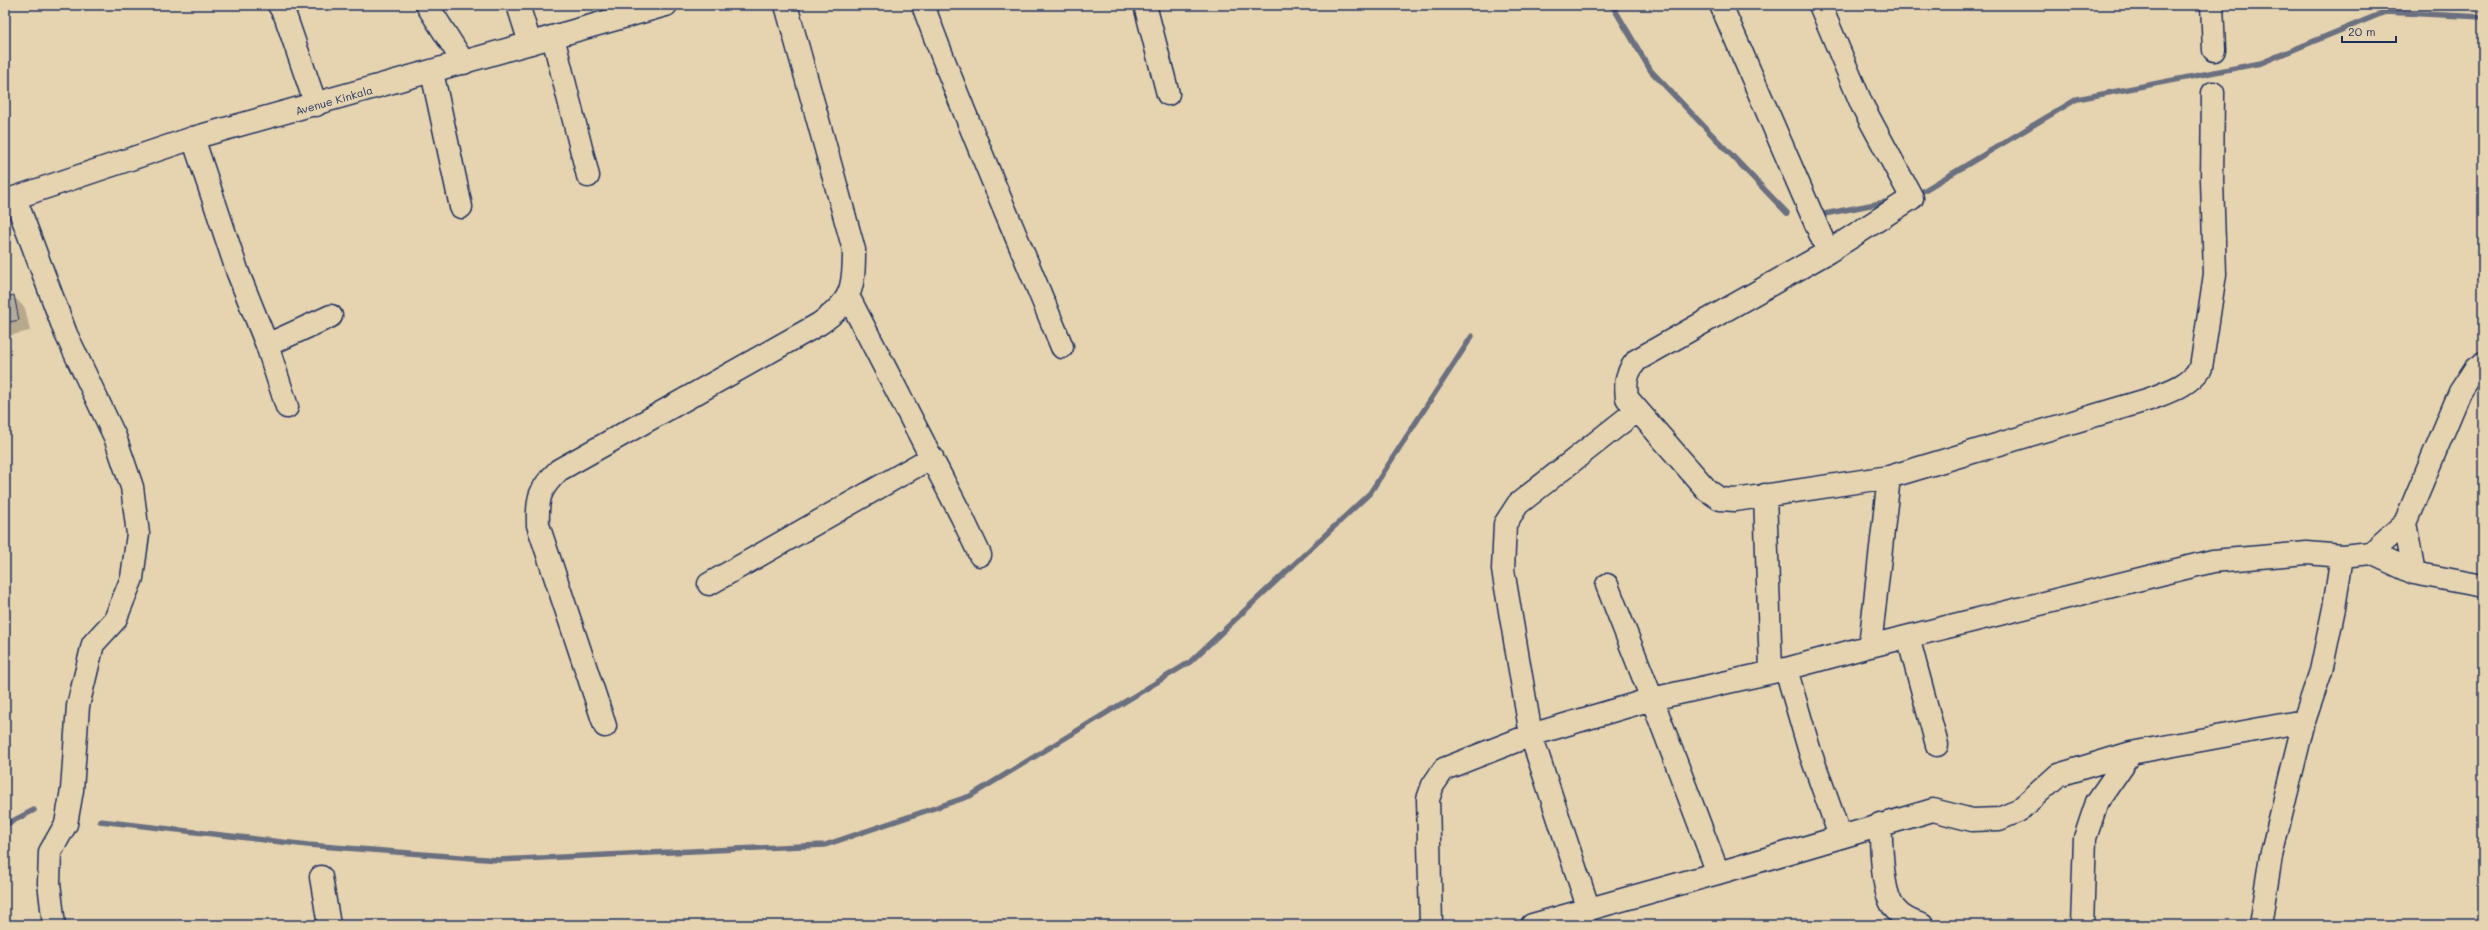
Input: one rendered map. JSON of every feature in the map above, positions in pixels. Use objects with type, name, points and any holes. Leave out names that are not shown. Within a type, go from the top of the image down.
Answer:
[{"type":"street","points":[[279,5],[285,16],[316,105]]},
{"type":"street","points":[[427,5],[464,63]]},
{"type":"street","points":[[518,5],[530,43]]},
{"type":"street","name":"Avenue Kinkala","points":[[10,199],[193,138],[316,105],[666,5]]},
{"type":"street","points":[[605,726],[538,525],[539,494],[547,481],[559,470],[819,324],[836,312],[848,296],[854,279],[854,250],[786,5]]},
{"type":"street","points":[[923,5],[958,99],[1023,250],[1062,347]]},
{"type":"street","points":[[1145,5],[1168,94]]},
{"type":"street","points":[[1721,5],[1828,252]]},
{"type":"street","points":[[1820,5],[1862,105],[1912,196],[1910,201],[1828,252],[1637,360],[1628,370],[1625,384],[1627,398],[1636,411],[1707,490],[1720,499],[1736,500],[1889,477],[2150,399],[2181,387],[2193,379],[2200,368],[2216,274],[2212,180],[2213,93]]},
{"type":"street","points":[[2212,5],[2214,50]]},
{"type":"street","points":[[553,37],[588,176]]},
{"type":"street","points":[[432,72],[461,207]]},
{"type":"street","points":[[193,138],[238,273],[267,345],[287,407]]},
{"type":"street","points":[[10,199],[66,334],[115,436],[132,487],[138,534],[132,578],[116,620],[93,644],[78,706],[72,790],[66,824],[50,852],[49,883],[54,925]]},
{"type":"street","points":[[848,296],[932,457],[980,555]]},
{"type":"street","points":[[267,345],[331,316]]},
{"type":"street","points":[[2371,553],[2405,523],[2460,392],[2475,369],[2483,363]]},
{"type":"street","points":[[1589,910],[1531,735],[1503,570],[1505,524],[1518,504],[1636,411]]},
{"type":"street","points":[[709,584],[932,457]]},
{"type":"street","points":[[1870,646],[1889,477]]},
{"type":"street","points":[[1764,495],[1778,670],[1813,760],[1840,836]]},
{"type":"street","points":[[2405,523],[2414,572]]},
{"type":"street","points":[[1431,925],[1428,798],[1433,785],[1444,769],[1531,735],[1652,698],[1778,670],[1908,636],[2213,562],[2307,554],[2342,556],[2371,553],[2414,572],[2483,586]]},
{"type":"street","points":[[2260,925],[2271,856],[2304,721],[2321,672],[2334,608],[2342,556]]},
{"type":"street","points":[[1606,585],[1652,698],[1718,873]]},
{"type":"street","points":[[1908,636],[1937,745]]},
{"type":"street","points":[[1532,925],[1589,910],[1880,824],[1933,810],[1972,820],[1999,819],[2018,811],[2058,775],[2131,753],[2304,721]]},
{"type":"street","points":[[2082,925],[2085,838],[2097,802],[2131,753]]},
{"type":"street","points":[[1880,824],[1886,887],[1890,902],[1901,915],[1922,925]]},
{"type":"street","points":[[321,877],[329,925]]},
{"type":"building","points":[[14,295],[19,320],[5,323],[5,297]]},
{"type":"waterway","points":[[1612,5],[1651,71],[1787,213]]},
{"type":"waterway","points":[[1918,194],[2077,99],[2261,63],[2385,12],[2483,17]]},
{"type":"waterway","points":[[1819,215],[1891,201]]},
{"type":"waterway","points":[[100,821],[308,845],[498,860],[825,845],[970,796],[1190,662],[1370,493],[1472,336]]},
{"type":"waterway","points":[[5,825],[34,810]]}]
